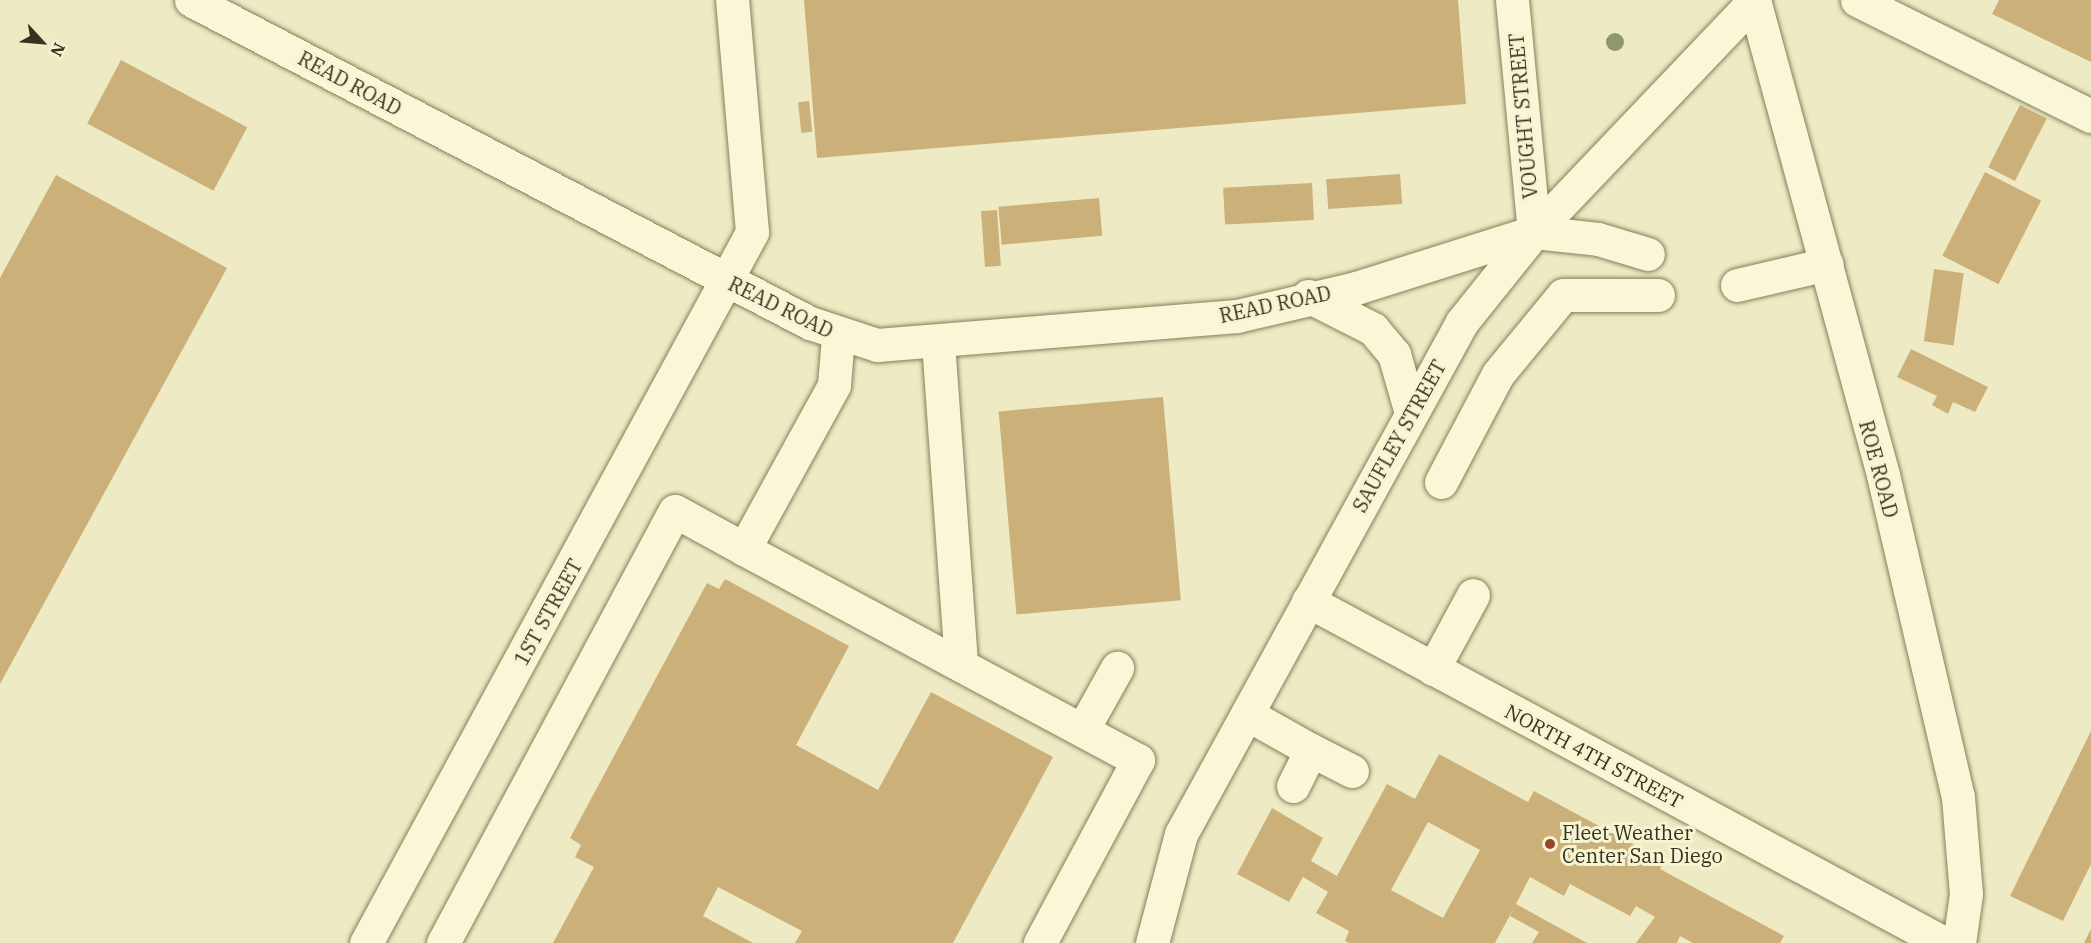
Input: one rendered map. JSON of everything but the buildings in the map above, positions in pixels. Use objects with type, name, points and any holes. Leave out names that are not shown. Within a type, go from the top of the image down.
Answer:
[{"type":"street","name":"READ ROAD","points":[[191,0],[729,282],[838,336],[877,345],[938,342],[1237,316],[1308,296],[1356,288],[1534,232]]},
{"type":"street","name":"1ST STREET","points":[[366,943],[729,282],[752,232],[732,0]]},
{"type":"street","name":"VOUGHT STREET","points":[[1512,0],[1534,232]]},
{"type":"street","name":"SAUFLEY STREET","points":[[1152,943],[1181,834],[1462,322],[1534,232],[1754,0]]},
{"type":"street","name":"ROE ROAD","points":[[1754,0],[1794,163],[1827,264],[1958,797],[1966,894],[1959,943]]},
{"type":"street","points":[[1857,0],[2091,116]]},
{"type":"street","points":[[1534,232],[1598,239],[1648,254]]},
{"type":"street","points":[[1737,285],[1827,264]]},
{"type":"street","points":[[1441,482],[1498,374],[1563,295],[1658,295]]},
{"type":"street","points":[[1308,296],[1373,329],[1394,354],[1411,412]]},
{"type":"street","points":[[744,549],[834,385],[838,336]]},
{"type":"street","points":[[938,342],[961,665]]},
{"type":"street","points":[[443,943],[675,511],[961,665],[1084,727],[1138,760],[1040,943]]},
{"type":"street","points":[[1433,669],[1473,595]]},
{"type":"street","name":"NORTH 4TH STREET","points":[[1308,601],[1944,943]]},
{"type":"street","points":[[1084,727],[1117,668]]},
{"type":"street","points":[[1247,714],[1352,771]]},
{"type":"street","points":[[1293,786],[1311,750]]},
{"type":"place","name":"Fleet Weather Center San Diego","points":[[1550,844]]}]
